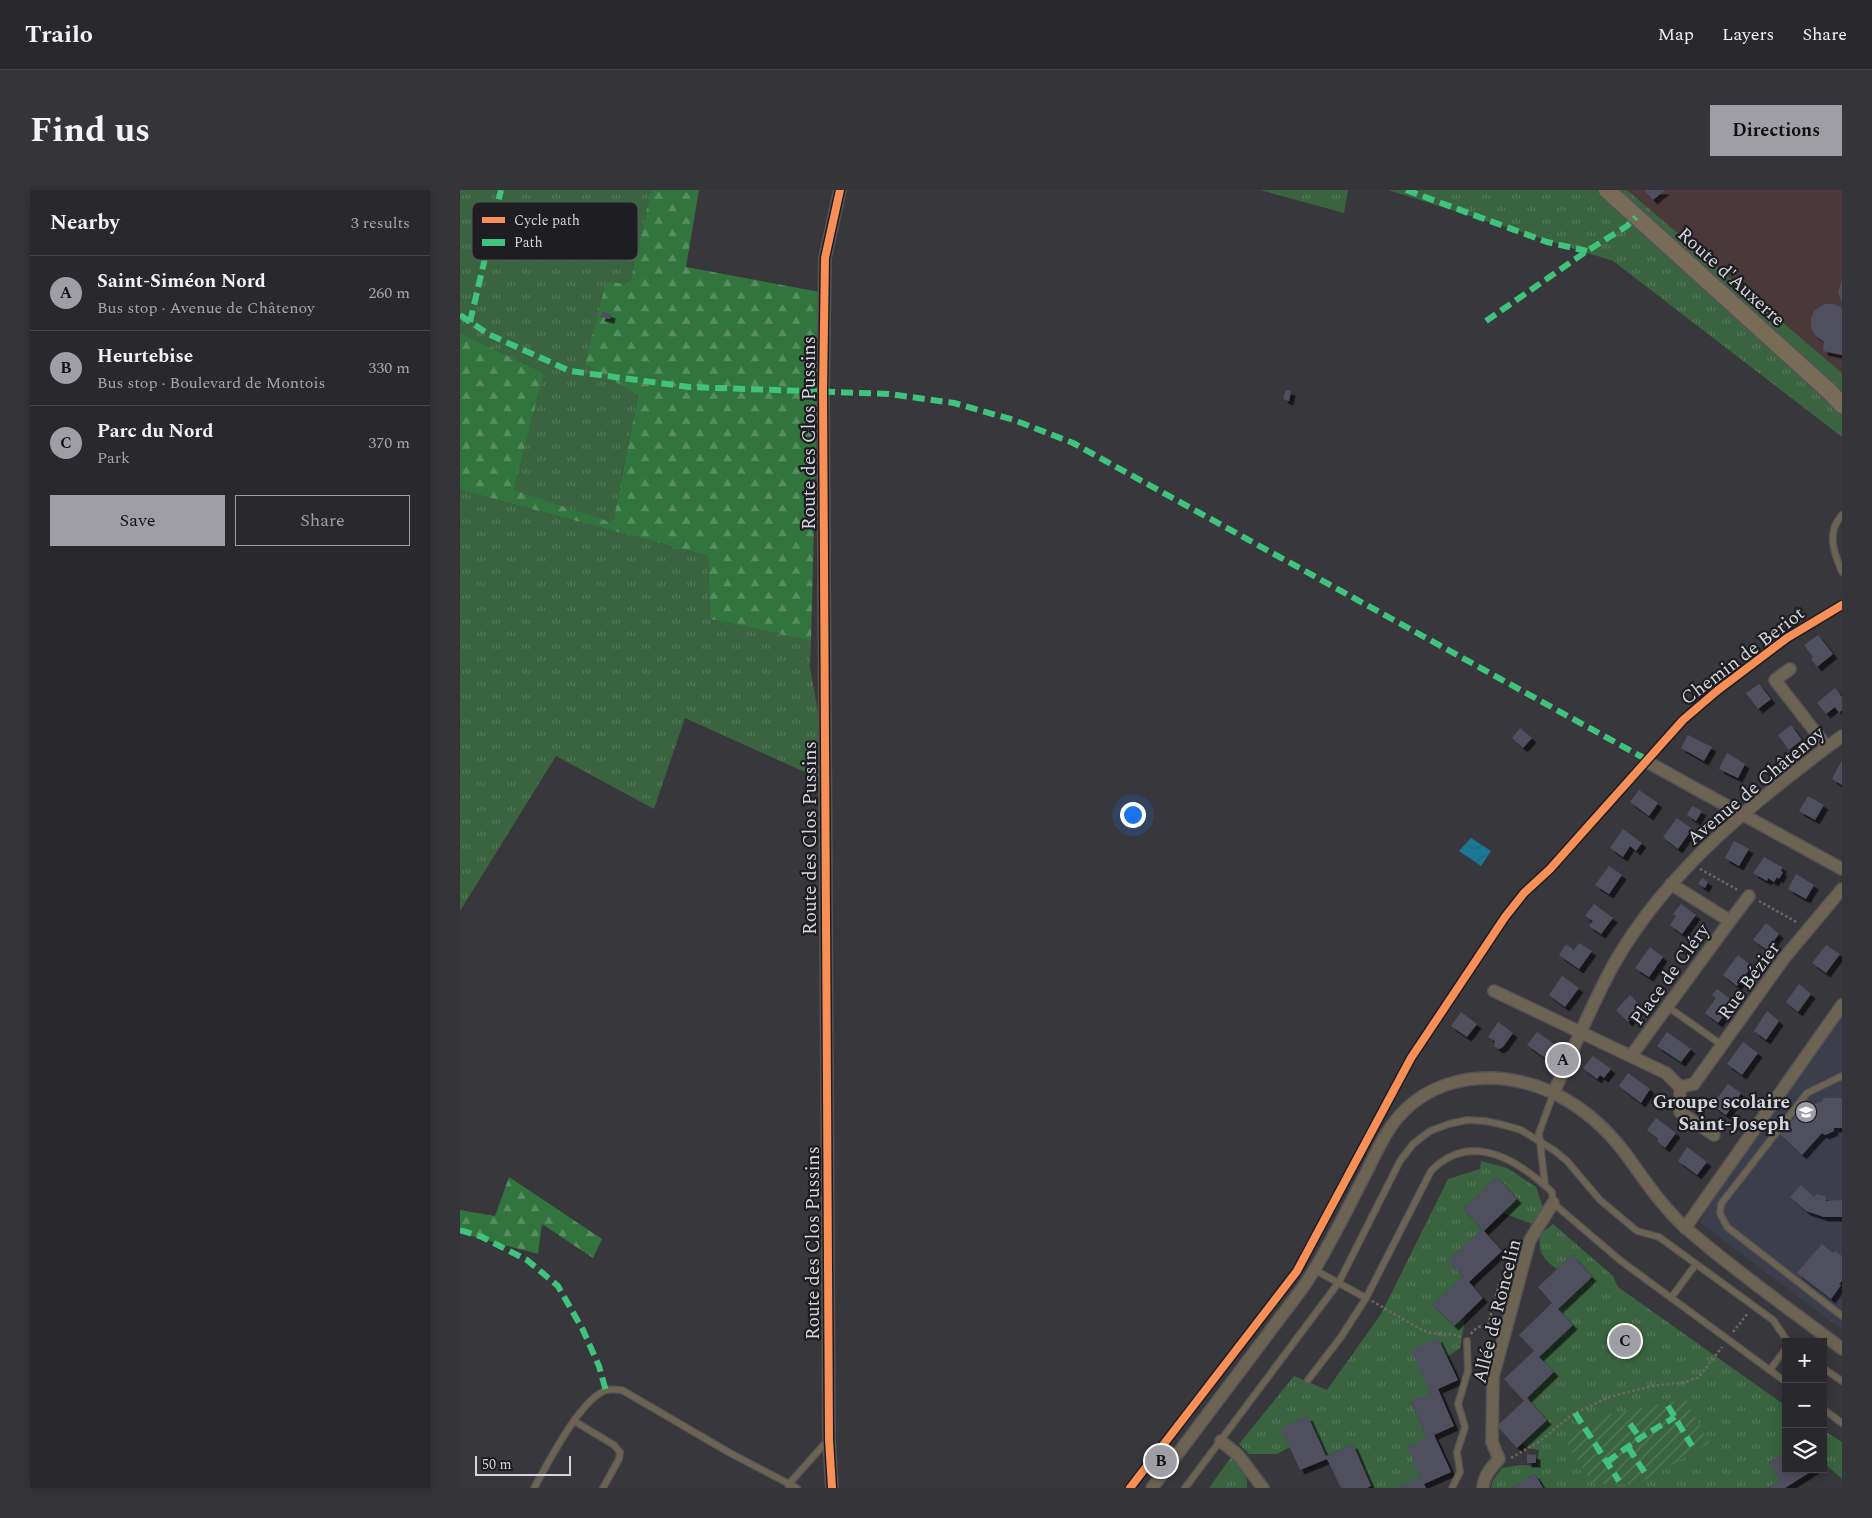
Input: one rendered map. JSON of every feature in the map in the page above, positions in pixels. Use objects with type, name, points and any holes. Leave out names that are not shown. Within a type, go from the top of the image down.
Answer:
[{"type":"street","name":"Route des Clos Pussins","points":[[832,1488],[830,1439],[823,390],[825,258],[840,190]]},
{"type":"street","name":"Route d'Auxerre","points":[[1607,190],[1836,395],[1842,406]]},
{"type":"street","points":[[1790,669],[1775,680],[1827,747]]},
{"type":"street","name":"Avenue de Châtenoy","points":[[1554,1092],[1615,962],[1636,929],[1671,884],[1742,814],[1842,736]]},
{"type":"street","points":[[1651,764],[1842,869]]},
{"type":"street","name":"Place de Cléry","points":[[1631,1056],[1730,921],[1671,884]]},
{"type":"street","name":"Rue Bézier","points":[[1680,1088],[1694,1084],[1785,957],[1842,889]]},
{"type":"street","points":[[1730,921],[1749,896]]},
{"type":"street","points":[[1494,991],[1666,1073],[1680,1088],[1680,1112],[1714,1135]]},
{"type":"street","points":[[1685,1228],[1842,1005]]},
{"type":"street","points":[[1152,1488],[1315,1270],[1386,1134],[1405,1110],[1428,1092],[1452,1082],[1479,1077],[1508,1078],[1531,1083],[1554,1092],[1581,1109],[1623,1151],[1656,1196],[1685,1228],[1842,1349]]},
{"type":"street","name":"Allée de Roncelin","points":[[1499,1459],[1492,1442],[1494,1377],[1530,1240],[1553,1203]]},
{"type":"street","points":[[1221,1441],[1238,1455],[1264,1488]]},
{"type":"street","points":[[1483,1488],[1484,1480],[1499,1459]]},
{"type":"lane","points":[[1842,515],[1833,531],[1832,544],[1842,572]]},
{"type":"lane","points":[[1668,1006],[1722,1046]]},
{"type":"lane","points":[[1842,1076],[1807,1093],[1721,1204],[1720,1213],[1727,1227],[1842,1316]]},
{"type":"lane","points":[[1544,1185],[1539,1133],[1554,1092]]},
{"type":"lane","points":[[1185,1488],[1338,1282],[1400,1161],[1413,1144],[1430,1132],[1449,1124],[1466,1120],[1485,1121],[1521,1130],[1540,1141],[1567,1161],[1600,1200],[1637,1231],[1659,1237],[1773,1320],[1785,1338]]},
{"type":"lane","points":[[1308,1380],[1341,1337],[1366,1298],[1431,1171],[1441,1161],[1466,1151],[1487,1153],[1514,1162],[1552,1192],[1553,1203],[1621,1261],[1782,1379]]},
{"type":"lane","points":[[1671,1298],[1696,1264]]},
{"type":"lane","points":[[1315,1270],[1366,1298]]},
{"type":"lane","points":[[1452,1488],[1460,1472],[1457,1452],[1465,1427],[1458,1404],[1468,1371],[1467,1341]]},
{"type":"lane","points":[[1770,1370],[1782,1354]]},
{"type":"lane","points":[[1827,1371],[1842,1382]]},
{"type":"lane","points":[[534,1488],[574,1421],[595,1398],[606,1390],[622,1390],[730,1454],[796,1488]]},
{"type":"lane","points":[[1827,1412],[1842,1423]]},
{"type":"lane","points":[[574,1421],[614,1445],[620,1452],[619,1459],[603,1488]]},
{"type":"lane","points":[[788,1485],[830,1439]]},
{"type":"path","points":[[1488,1325],[1499,1284],[1512,1259]]},
{"type":"path","points":[[1366,1298],[1420,1329],[1431,1333],[1457,1335],[1467,1341],[1473,1331],[1483,1325],[1488,1325],[1494,1326],[1504,1336]]},
{"type":"path","points":[[1499,1459],[1511,1458],[1540,1442],[1572,1414],[1610,1397],[1652,1386],[1685,1382],[1699,1377],[1753,1305]]},
{"type":"shaded area","points":[[1627,190],[1842,190],[1842,373]]},
{"type":"shaded area","name":"Groupe scolaire Saint-Joseph","points":[[1842,1001],[1842,1330],[1699,1222]]},
{"type":"green space","points":[[460,190],[651,190],[638,249],[638,202],[472,202],[472,260],[636,260],[630,285],[638,394],[613,524],[514,490],[544,373],[460,333]]},
{"type":"green space","points":[[651,190],[699,190],[686,267],[820,292],[811,641],[710,619],[708,556],[460,490],[460,333],[544,373],[514,490],[613,523],[638,395],[585,364],[606,282],[630,284],[635,260],[638,260],[638,248]]},
{"type":"green space","points":[[1260,190],[1348,190],[1344,213]]},
{"type":"green space","points":[[1388,190],[1627,190],[1842,373],[1842,437],[1613,261]]},
{"type":"green space","points":[[460,490],[708,556],[710,619],[811,641],[810,667],[831,784],[685,718],[654,809],[556,756],[460,911]]},
{"type":"green space","points":[[1481,1161],[1507,1168],[1536,1187],[1543,1208],[1532,1224],[1503,1213],[1517,1199],[1497,1177],[1463,1209],[1482,1229],[1449,1261],[1463,1277],[1433,1305],[1454,1326],[1466,1314],[1460,1348],[1447,1357],[1430,1393],[1411,1402],[1427,1438],[1408,1447],[1421,1477],[1397,1488],[1374,1488],[1371,1486],[1353,1444],[1326,1456],[1308,1416],[1281,1428],[1290,1447],[1277,1454],[1249,1454],[1239,1444],[1294,1376],[1327,1390],[1381,1314],[1448,1179],[1480,1169]]},
{"type":"green space","points":[[509,1177],[602,1239],[593,1258],[542,1224],[538,1254],[460,1233],[460,1210],[495,1216]]},
{"type":"green space","points":[[1553,1224],[1613,1276],[1618,1287],[1782,1403],[1782,1454],[1769,1462],[1780,1480],[1767,1488],[1545,1488],[1535,1474],[1511,1488],[1491,1488],[1493,1480],[1502,1468],[1521,1465],[1537,1466],[1539,1450],[1527,1448],[1522,1444],[1547,1420],[1527,1398],[1554,1373],[1539,1357],[1573,1325],[1558,1309],[1592,1277],[1572,1255],[1557,1269],[1548,1262],[1542,1254],[1540,1234]]},
{"type":"green space","points":[[1685,1399],[1710,1443],[1640,1483],[1623,1485],[1592,1483],[1564,1439],[1606,1415]]},
{"type":"green space","points":[[1827,1433],[1842,1442],[1842,1479],[1827,1466]]},
{"type":"green space","points":[[1231,1457],[1245,1475],[1247,1488],[1209,1488]]},
{"type":"water","points":[[1471,838],[1491,851],[1481,866],[1459,851]]},
{"type":"building","points":[[1644,190],[1665,190],[1653,200]]},
{"type":"building","points":[[1842,280],[1842,303],[1838,292]]},
{"type":"building","points":[[1825,304],[1834,304],[1842,308],[1842,355],[1823,351],[1824,342],[1815,335],[1811,328],[1811,319],[1814,311]]},
{"type":"building","points":[[602,311],[611,314],[610,319],[600,317]]},
{"type":"building","points":[[1286,390],[1291,391],[1289,401],[1283,399]]},
{"type":"building","points":[[1818,635],[1833,654],[1817,667],[1811,659],[1813,657],[1804,645]]},
{"type":"building","points":[[1759,684],[1771,699],[1758,709],[1746,693]]},
{"type":"building","points":[[1835,688],[1842,697],[1842,710],[1839,713],[1835,707],[1826,714],[1817,703]]},
{"type":"building","points":[[1791,725],[1802,740],[1789,750],[1778,735]]},
{"type":"building","points":[[1520,728],[1532,738],[1523,748],[1512,738]]},
{"type":"building","points":[[1688,735],[1712,747],[1704,761],[1681,748]]},
{"type":"building","points":[[1727,753],[1745,764],[1738,778],[1719,769]]},
{"type":"building","points":[[1842,760],[1842,785],[1832,779]]},
{"type":"building","points":[[1639,790],[1658,803],[1649,816],[1630,802]]},
{"type":"building","points":[[1808,796],[1824,805],[1815,820],[1799,811]]},
{"type":"building","points":[[1692,806],[1702,811],[1696,821],[1687,815]]},
{"type":"building","points":[[1677,818],[1692,829],[1678,849],[1663,837]]},
{"type":"building","points":[[1623,829],[1642,843],[1636,851],[1630,846],[1623,857],[1610,848]]},
{"type":"building","points":[[1734,841],[1749,849],[1739,866],[1725,858]]},
{"type":"building","points":[[1764,857],[1782,867],[1781,871],[1783,872],[1779,879],[1777,877],[1774,882],[1768,878],[1767,881],[1753,873]]},
{"type":"building","points":[[1609,866],[1622,875],[1609,894],[1595,885]]},
{"type":"building","points":[[1796,874],[1814,885],[1806,899],[1788,889]]},
{"type":"building","points":[[1702,878],[1708,882],[1705,888],[1698,884]]},
{"type":"building","points":[[1594,904],[1613,918],[1601,934],[1589,926],[1593,921],[1585,916]]},
{"type":"building","points":[[1681,904],[1696,915],[1682,934],[1670,925],[1676,916],[1673,914]]},
{"type":"building","points":[[1766,923],[1779,934],[1767,950],[1753,940]]},
{"type":"building","points":[[1579,943],[1592,951],[1579,969],[1559,955],[1566,944],[1574,950]]},
{"type":"building","points":[[1826,945],[1840,954],[1826,973],[1812,963]]},
{"type":"building","points":[[1650,947],[1663,957],[1649,977],[1635,968]]},
{"type":"building","points":[[1738,955],[1752,966],[1737,986],[1723,975]]},
{"type":"building","points":[[1562,976],[1579,988],[1565,1007],[1549,995]]},
{"type":"building","points":[[1799,984],[1811,994],[1798,1012],[1786,1002]]},
{"type":"building","points":[[1717,989],[1734,1002],[1718,1023],[1705,1013],[1716,998],[1712,995]]},
{"type":"building","points":[[1630,995],[1642,1007],[1628,1022],[1616,1010]]},
{"type":"building","points":[[1767,1011],[1779,1021],[1766,1040],[1754,1031]]},
{"type":"building","points":[[1461,1012],[1477,1024],[1467,1037],[1451,1026]]},
{"type":"building","points":[[1498,1022],[1513,1033],[1503,1047],[1499,1049],[1494,1046],[1495,1041],[1488,1037]]},
{"type":"building","points":[[1537,1032],[1557,1046],[1548,1060],[1527,1045]]},
{"type":"building","points":[[1667,1032],[1691,1049],[1681,1062],[1657,1046]]},
{"type":"building","points":[[1743,1042],[1758,1053],[1742,1075],[1727,1064]]},
{"type":"building","points":[[1593,1056],[1611,1069],[1604,1078],[1600,1075],[1597,1079],[1583,1068]]},
{"type":"building","points":[[1628,1073],[1650,1089],[1641,1103],[1619,1086]]},
{"type":"building","points":[[1728,1084],[1741,1093],[1726,1115],[1712,1105]]},
{"type":"building","points":[[1823,1098],[1842,1098],[1842,1128],[1834,1128],[1834,1131],[1825,1135],[1822,1133],[1802,1155],[1780,1134],[1805,1106],[1806,1108],[1823,1101]]},
{"type":"building","points":[[1656,1118],[1676,1133],[1665,1148],[1647,1130]]},
{"type":"building","points":[[1687,1147],[1707,1162],[1697,1175],[1678,1161]]},
{"type":"building","points":[[1497,1177],[1517,1199],[1484,1231],[1502,1251],[1469,1282],[1483,1298],[1454,1326],[1433,1305],[1463,1277],[1448,1261],[1482,1229],[1463,1209]]},
{"type":"building","points":[[1801,1185],[1814,1197],[1817,1194],[1826,1197],[1826,1201],[1842,1200],[1842,1217],[1824,1217],[1806,1211],[1790,1197]]},
{"type":"building","points":[[1822,1244],[1833,1253],[1835,1251],[1842,1256],[1842,1281],[1839,1284],[1841,1285],[1831,1299],[1797,1273]]},
{"type":"building","points":[[1572,1255],[1592,1277],[1558,1309],[1573,1325],[1539,1357],[1554,1372],[1527,1398],[1547,1420],[1517,1448],[1497,1426],[1524,1401],[1504,1379],[1534,1351],[1519,1335],[1552,1303],[1538,1287]]},
{"type":"building","points":[[1438,1338],[1458,1380],[1438,1389],[1454,1426],[1434,1435],[1451,1472],[1424,1484],[1426,1488],[1397,1488],[1421,1477],[1407,1447],[1427,1438],[1411,1401],[1430,1393],[1411,1350]]},
{"type":"building","points":[[1308,1416],[1326,1456],[1353,1444],[1371,1486],[1367,1488],[1341,1488],[1327,1459],[1300,1470],[1281,1428]]},
{"type":"building","points":[[1527,1454],[1536,1455],[1536,1463],[1527,1463]]},
{"type":"building","points":[[1782,1454],[1782,1473],[1809,1473],[1785,1488],[1767,1488],[1780,1480],[1769,1462]]},
{"type":"building","points":[[1535,1474],[1543,1488],[1511,1488]]},
{"type":"marked path","points":[[498,202],[501,190]]},
{"type":"marked path","points":[[1406,190],[1547,242],[1587,251]]},
{"type":"marked path","points":[[1486,321],[1587,251],[1627,226],[1636,217]]},
{"type":"marked path","points":[[470,322],[485,260]]},
{"type":"marked path","points":[[460,315],[488,334],[570,371],[689,387],[889,394],[954,403],[1014,420],[1073,443],[1650,763]]},
{"type":"marked path","points":[[460,1230],[482,1237],[527,1260],[558,1286],[583,1330],[599,1366],[606,1391]]},
{"type":"marked path","points":[[1668,1406],[1692,1446]]},
{"type":"marked path","points":[[1575,1413],[1619,1481]]},
{"type":"marked path","points":[[1607,1462],[1640,1438],[1675,1417]]},
{"type":"marked path","points":[[1630,1424],[1640,1438]]},
{"type":"marked path","points":[[1628,1447],[1645,1473]]},
{"type":"cycle path","points":[[832,1488],[829,1439],[823,390],[825,258],[840,190]]},
{"type":"cycle path","name":"Chemin de Beriot","points":[[1130,1488],[1297,1271],[1411,1058],[1505,917],[1524,893],[1550,869],[1683,720],[1718,690],[1787,638],[1842,605]]},
{"type":"place","name":"Saint-Siméon Nord","points":[[1563,1060]]},
{"type":"place","name":"Groupe scolaire Saint-Joseph","points":[[1806,1112]]},
{"type":"place","name":"Parc du Nord","points":[[1625,1341]]},
{"type":"place","name":"Heurtebise","points":[[1161,1461]]}]
